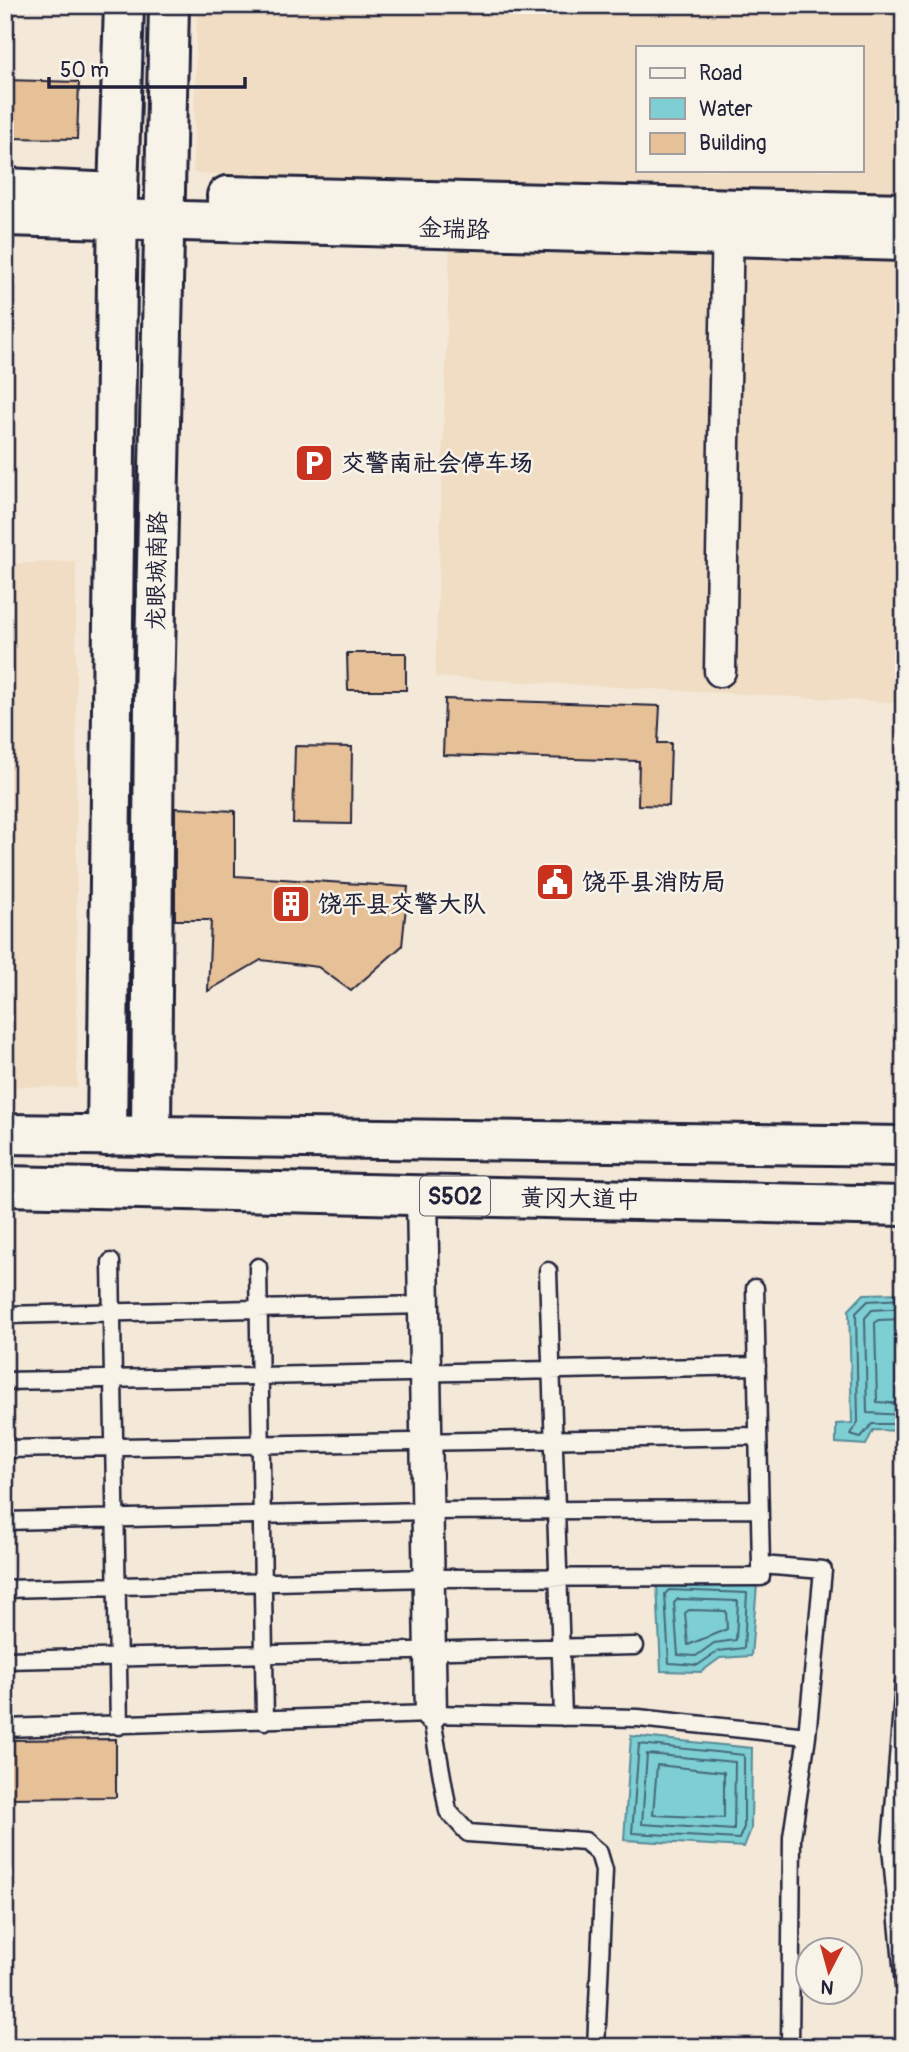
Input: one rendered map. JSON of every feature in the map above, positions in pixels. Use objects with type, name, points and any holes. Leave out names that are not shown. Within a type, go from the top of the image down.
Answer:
[{"type":"main road","name":"龙眼城南路","points":[[107,1136],[117,206],[124,5]]},
{"type":"main road","name":"龙眼城南路","points":[[151,1138],[154,688],[169,5]]},
{"type":"main road","name":"金瑞路","points":[[5,188],[117,206]]},
{"type":"main road","name":"金瑞路","points":[[5,216],[117,206],[728,222],[904,213]]},
{"type":"main road","name":"金瑞路","points":[[728,222],[904,241]]},
{"type":"main road","name":"S502","points":[[5,1134],[904,1146]]},
{"type":"main road","points":[[494,1197],[495,1140]]},
{"type":"main road","name":"黄冈大道中","points":[[5,1186],[904,1206]]},
{"type":"street","points":[[720,671],[728,222]]},
{"type":"street","points":[[422,1195],[431,1714]]},
{"type":"lane","points":[[111,1262],[119,1726]]},
{"type":"lane","points":[[258,1267],[265,1721]]},
{"type":"lane","points":[[548,1271],[563,1717]]},
{"type":"lane","points":[[5,1589],[429,1578],[761,1577],[755,1288]]},
{"type":"lane","points":[[5,1315],[424,1305]]},
{"type":"lane","points":[[5,1381],[757,1366]]},
{"type":"lane","points":[[5,1449],[758,1436]]},
{"type":"lane","points":[[5,1521],[427,1511],[759,1509]]},
{"type":"lane","points":[[761,1565],[823,1570],[807,1736],[792,1837],[790,2047]]},
{"type":"lane","points":[[5,1660],[635,1646]]},
{"type":"lane","points":[[904,1683],[891,1847],[904,1985]]},
{"type":"lane","points":[[5,1728],[431,1714],[638,1718],[807,1736]]},
{"type":"lane","points":[[431,1714],[448,1811],[468,1833],[585,1841],[598,1853],[604,1870],[596,2047]]},
{"type":"shaded area","points":[[197,5],[904,5],[904,703],[435,677],[452,183],[193,173]]},
{"type":"shaded area","points":[[76,561],[77,1088],[5,1086],[5,564]]},
{"type":"water","points":[[904,1293],[904,1431],[873,1430],[866,1445],[836,1443],[836,1424],[852,1423],[849,1310],[864,1294]]},
{"type":"water","points":[[657,1583],[757,1585],[751,1656],[720,1658],[701,1672],[661,1671]]},
{"type":"water","points":[[631,1736],[752,1748],[751,1829],[744,1847],[624,1840]]},
{"type":"building","points":[[5,80],[79,82],[77,139],[5,138]]},
{"type":"building","points":[[347,653],[406,653],[406,690],[348,690]]},
{"type":"building","points":[[445,699],[660,706],[658,743],[671,743],[669,806],[638,805],[639,761],[443,755]]},
{"type":"building","points":[[295,746],[352,747],[351,824],[293,823]]},
{"type":"building","name":"饶平县交警大队","points":[[175,808],[235,811],[235,876],[408,887],[402,946],[351,991],[318,967],[261,960],[208,991],[211,920],[175,920]]},
{"type":"building","points":[[116,1739],[116,1797],[5,1798],[5,1740]]},
{"type":"place","name":"交警南社会停车场","points":[[314,463]]},
{"type":"place","name":"饶平县消防局","points":[[555,882]]},
{"type":"place","name":"饶平县交警大队","points":[[291,904]]}]
